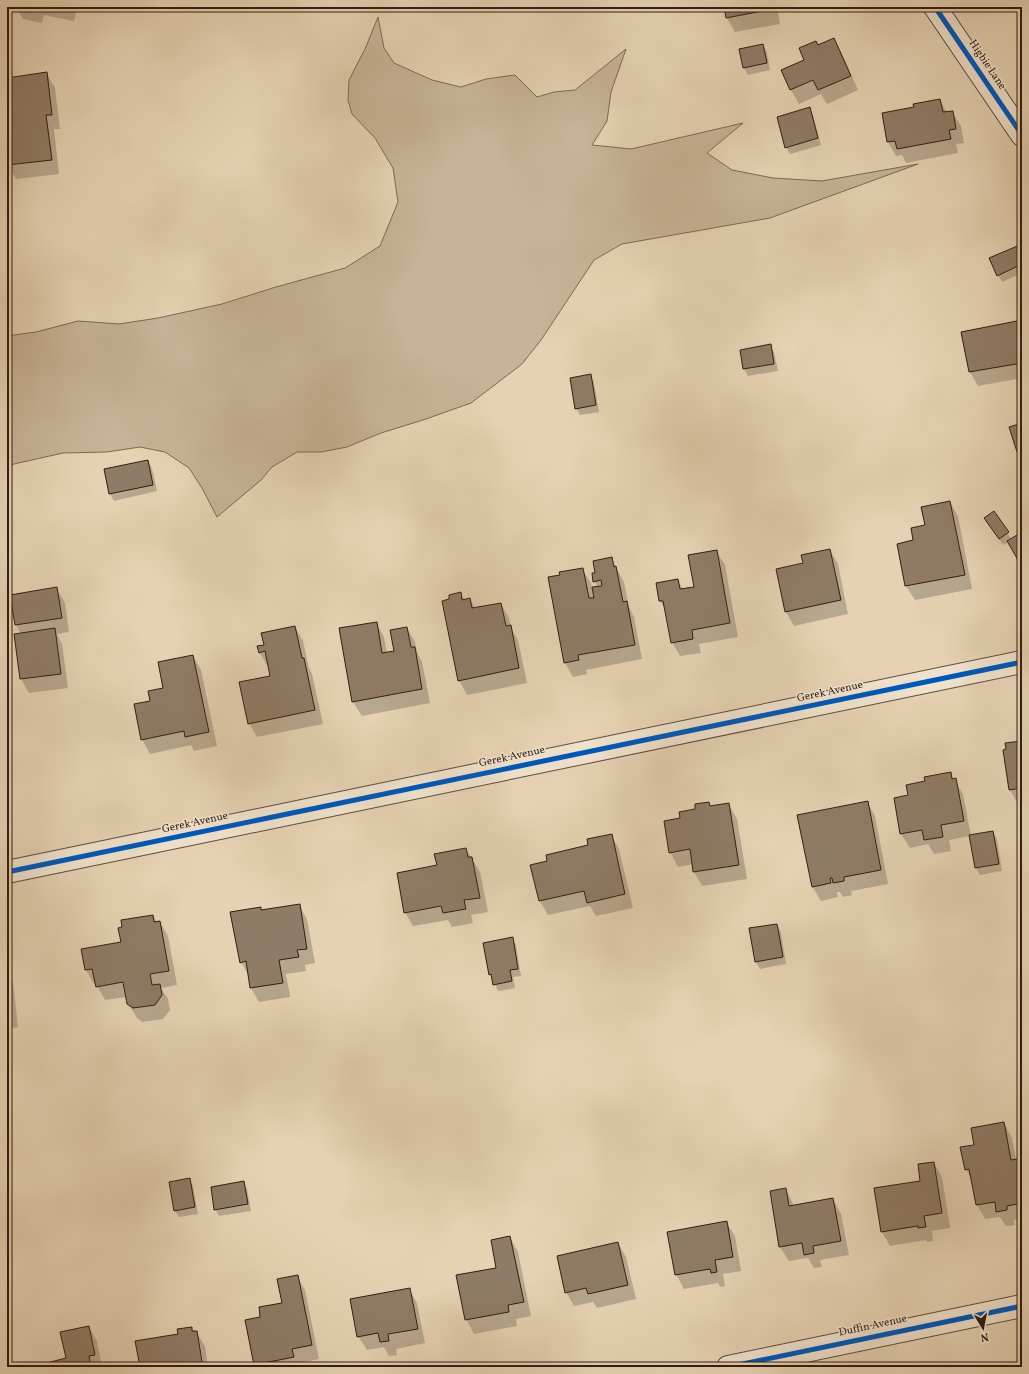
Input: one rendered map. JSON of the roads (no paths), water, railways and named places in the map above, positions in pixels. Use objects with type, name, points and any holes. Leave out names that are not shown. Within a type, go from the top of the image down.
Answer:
[{"type":"street","name":"Higbie Lane","points":[[935,7],[1022,135]]},
{"type":"street","name":"Gerek Avenue","points":[[7,872],[1022,662]]},
{"type":"street","name":"Duffin Avenue","points":[[728,1367],[1022,1306]]}]
